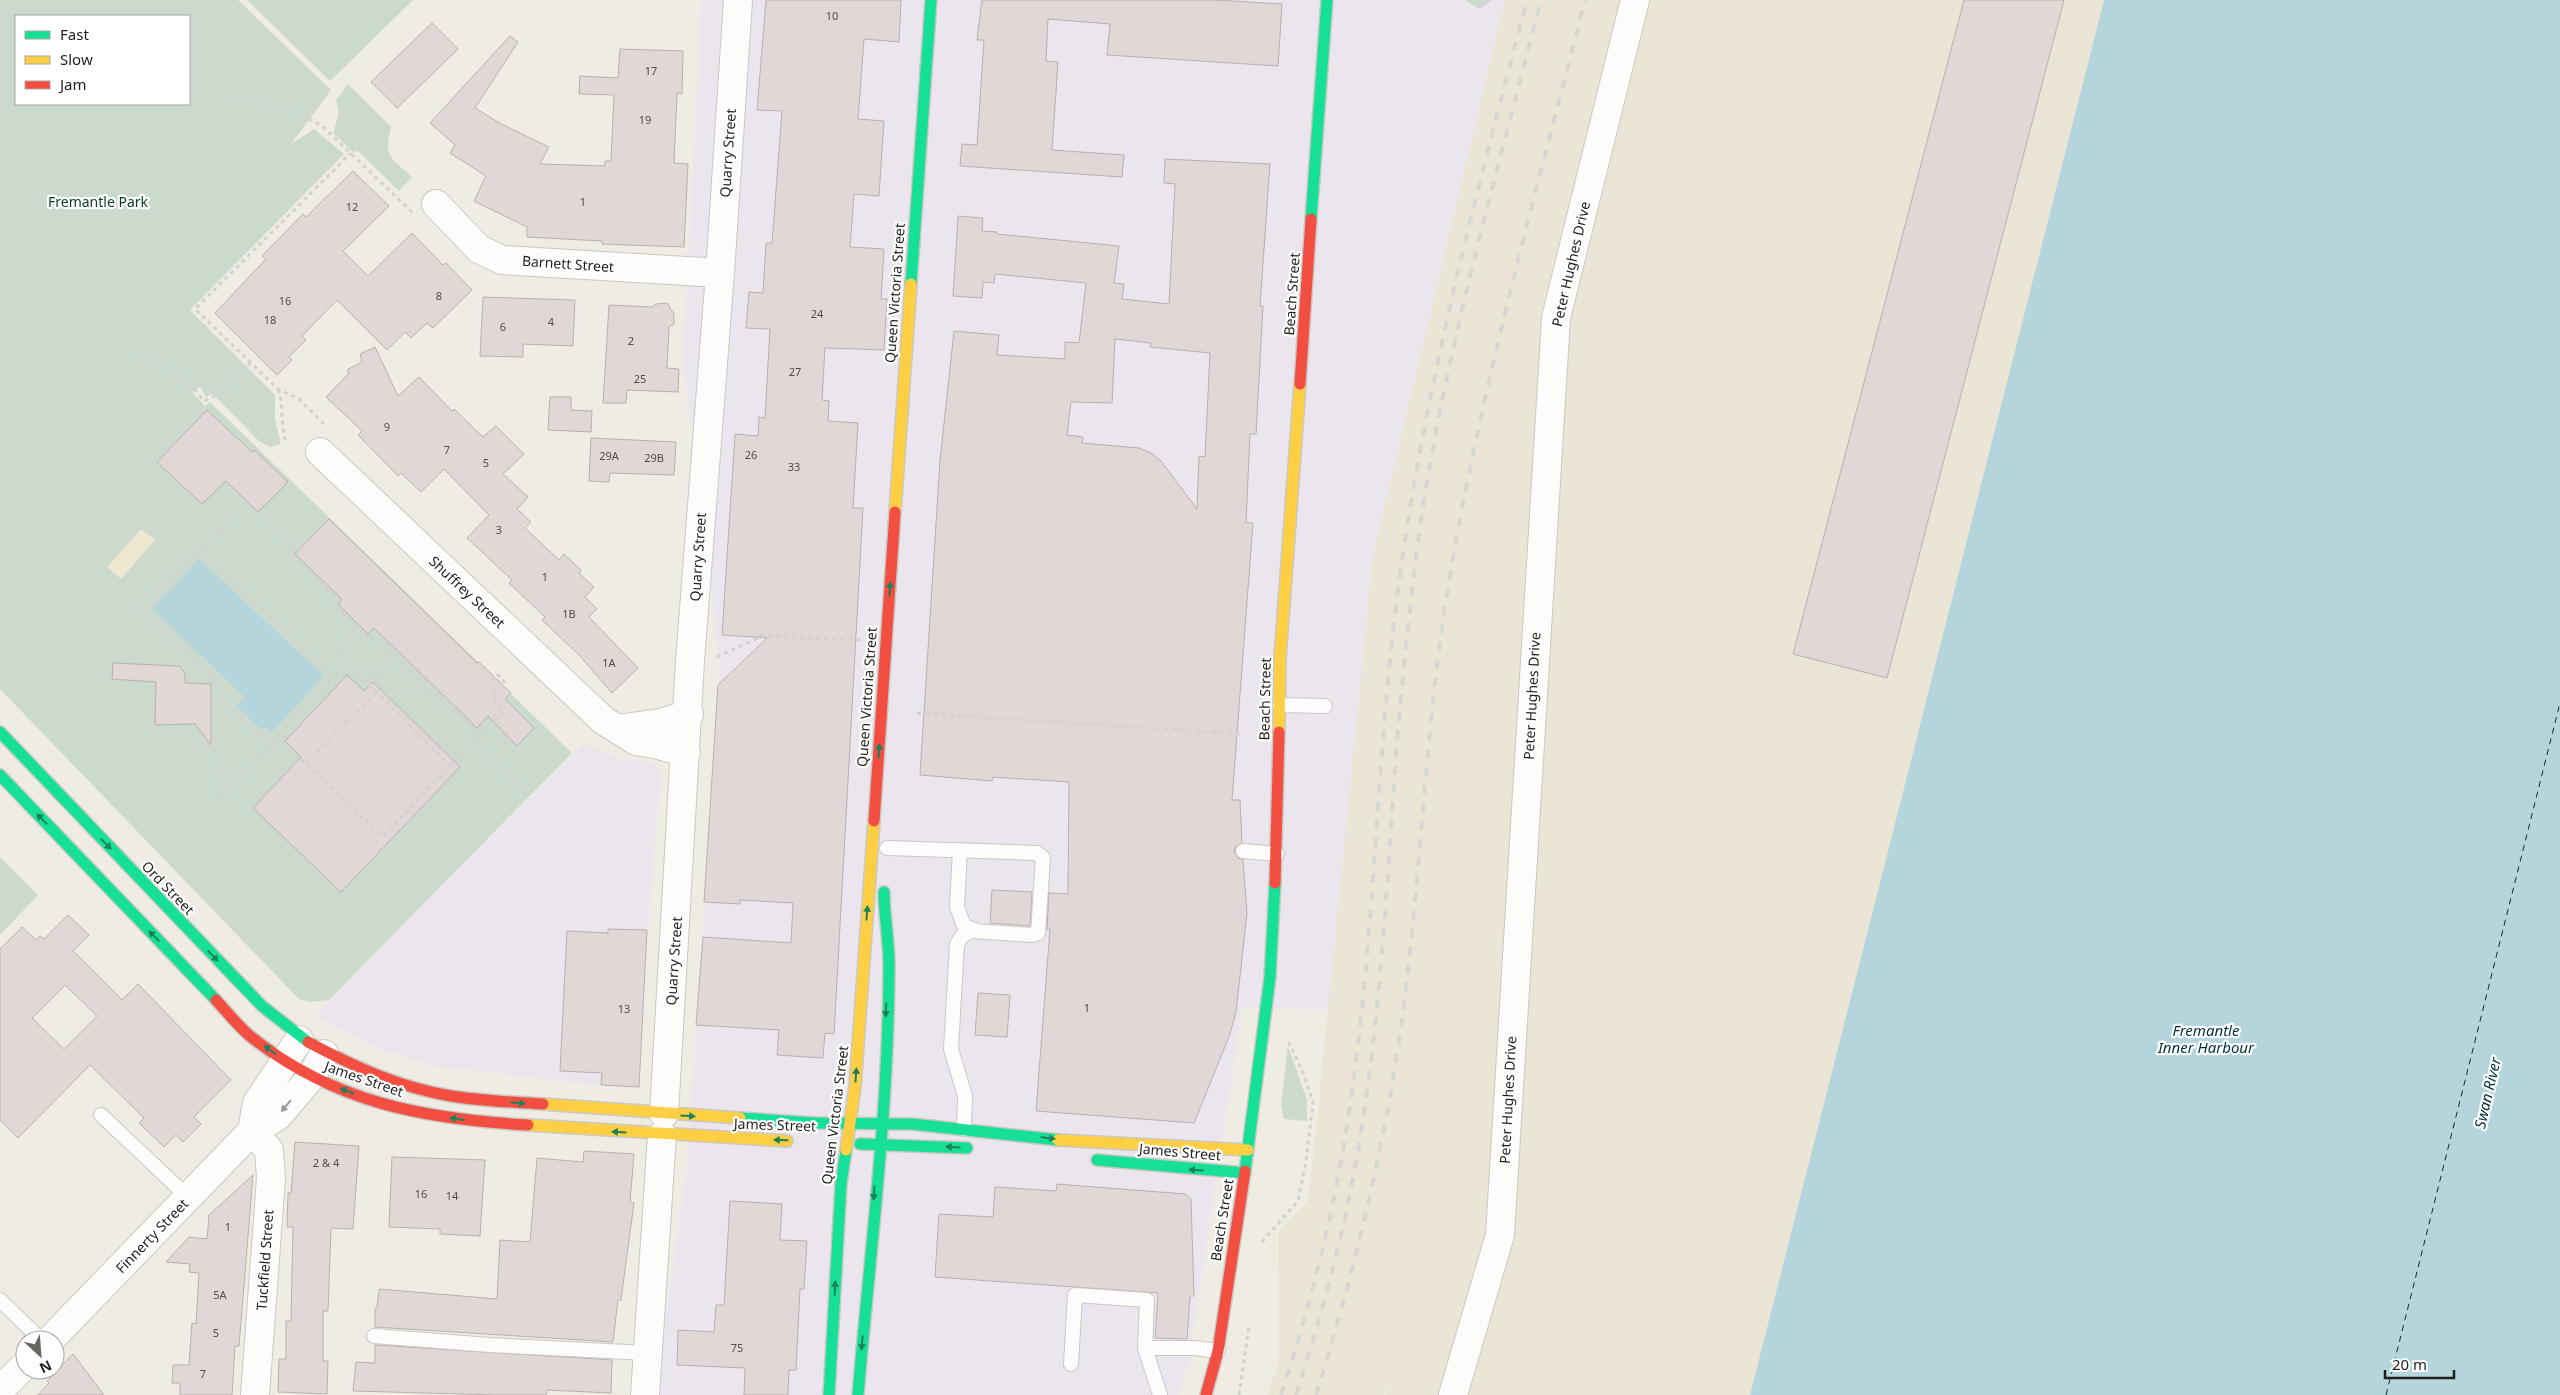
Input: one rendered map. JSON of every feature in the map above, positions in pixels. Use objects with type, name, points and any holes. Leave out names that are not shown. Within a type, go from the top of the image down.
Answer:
[{"type":"street","name":"Quarry Street","points":[[645,1395],[689,714],[690,661],[720,273],[738,0]]},
{"type":"street","name":"Queen Victoria Street","points":[[829,1395],[842,1143],[850,1123],[856,1077],[931,0]]},
{"type":"street","name":"Beach Street","points":[[1206,1395],[1218,1351],[1248,1150],[1270,977],[1278,854],[1280,659],[1327,0]]},
{"type":"street","name":"Peter Hughes Drive","points":[[1452,1395],[1500,1235],[1556,318],[1635,0]]},
{"type":"street","name":"Barnett Street","points":[[427,211],[479,249],[502,260],[720,273]]},
{"type":"street","name":"Shuffrey Street","points":[[320,452],[603,720],[636,741],[660,745],[686,753]]},
{"type":"street","points":[[617,729],[660,723],[689,714]]},
{"type":"street","name":"Ord Street","points":[[0,732],[249,994],[300,1038],[324,1052]]},
{"type":"street","points":[[0,775],[249,1035],[284,1061],[311,1077]]},
{"type":"street","points":[[858,1395],[872,1242],[889,962],[883,906],[885,877]]},
{"type":"street","points":[[252,1130],[257,1103],[300,1038]]},
{"type":"street","name":"James Street","points":[[324,1052],[400,1084],[452,1096],[552,1107],[663,1125],[798,1141]]},
{"type":"street","name":"Finnerty Street","points":[[60,1330],[190,1198],[252,1130],[278,1116],[311,1077],[324,1052]]},
{"type":"street","name":"James Street","points":[[311,1077],[384,1105],[480,1122],[663,1125],[879,1124],[964,1129],[1076,1142],[1248,1150]]},
{"type":"street","name":"Tuckfield Street","points":[[252,1130],[270,1150],[271,1178],[256,1395]]},
{"type":"street","points":[[842,1143],[983,1149]]},
{"type":"street","name":"James Street","points":[[1086,1159],[1244,1172]]},
{"type":"street","points":[[0,1390],[15,1375]]},
{"type":"lane","points":[[1280,705],[1325,706]]},
{"type":"lane","points":[[887,848],[1040,854],[1043,862],[1038,933],[1032,935],[975,930],[964,926],[957,907]]},
{"type":"lane","points":[[960,850],[951,1049],[965,1096],[964,1129]]},
{"type":"lane","points":[[1242,852],[1278,854]]},
{"type":"lane","points":[[957,944],[965,933],[975,930]]},
{"type":"lane","points":[[101,1115],[190,1198]]},
{"type":"lane","points":[[1071,1364],[1075,1295],[1147,1300],[1145,1348],[1160,1395]]},
{"type":"lane","points":[[0,1300],[31,1330]]},
{"type":"lane","points":[[374,1336],[648,1354]]},
{"type":"lane","points":[[1145,1348],[1195,1348],[1218,1351]]},
{"type":"path","points":[[234,104],[240,99],[287,107],[322,126],[351,153],[427,211]]},
{"type":"path","points":[[324,424],[300,399],[278,389],[195,309],[351,153]]},
{"type":"path","points":[[140,356],[165,364],[192,385],[204,401],[217,395],[251,363]]},
{"type":"path","points":[[278,389],[280,394],[281,429],[286,442]]},
{"type":"path","points":[[236,516],[140,608],[216,680],[221,698],[269,745]]},
{"type":"path","points":[[262,516],[296,548],[290,554],[335,597],[334,605],[352,621],[358,630],[370,641],[375,637],[480,735]]},
{"type":"path","points":[[200,551],[332,677]]},
{"type":"path","points":[[358,630],[336,652],[450,766]]},
{"type":"path","points":[[717,657],[762,636],[866,640]]},
{"type":"path","points":[[376,680],[392,662],[386,647]]},
{"type":"path","points":[[154,730],[188,733],[218,752],[224,770],[221,797],[225,797],[269,745],[346,663]]},
{"type":"path","points":[[358,673],[363,669],[391,692],[435,693]]},
{"type":"path","points":[[277,737],[383,836],[504,711],[493,700],[498,694],[488,684],[497,674],[505,683]]},
{"type":"path","points":[[305,763],[377,692]]},
{"type":"path","points":[[917,713],[1244,734]]},
{"type":"path","points":[[475,741],[530,800]]},
{"type":"path","points":[[1261,1246],[1263,1239],[1298,1201],[1302,1191],[1310,1126],[1312,1102],[1289,1042],[1283,1039]]},
{"type":"path","points":[[1239,1395],[1250,1317]]},
{"type":"shaded area","points":[[702,0],[1505,0],[1373,555],[1329,1010],[1242,1007],[1189,1358],[1178,1395],[655,1395],[688,1160],[720,663],[683,358]]},
{"type":"shaded area","points":[[1505,0],[2104,0],[1750,1395],[1385,1395],[1391,1369],[1384,1395],[1267,1395],[1279,1361],[1278,1232],[1307,1202],[1311,1179],[1373,555]]},
{"type":"shaded area","points":[[584,744],[623,760],[651,762],[661,774],[633,1089],[433,1066],[380,1049],[332,1025],[316,1014]]},
{"type":"green space","name":"Fremantle Park","points":[[0,0],[238,0],[331,90],[291,144],[314,129],[344,154],[190,310],[275,395],[275,419],[281,444],[270,447],[259,441],[213,394],[206,397],[200,387],[192,392],[205,406],[210,402],[572,753],[329,1000],[309,1002],[299,999],[0,689]]},
{"type":"green space","points":[[247,0],[413,0],[330,81]]},
{"type":"green space","points":[[1465,0],[1492,0],[1479,9]]},
{"type":"green space","points":[[348,84],[391,127],[388,145],[391,156],[412,177],[399,191],[357,150],[354,153],[333,133],[339,113],[336,100]]},
{"type":"green space","points":[[0,857],[38,895],[0,935]]},
{"type":"green space","points":[[1288,1046],[1307,1100],[1307,1121],[1284,1119],[1281,1105]]},
{"type":"sand","points":[[141,529],[155,540],[121,579],[107,567]]},
{"type":"water","name":"Fremantle Inner Harbour","points":[[2104,0],[2560,0],[2560,1395],[1750,1395]]},
{"type":"water","points":[[199,559],[324,676],[271,733],[265,727],[262,730],[236,705],[245,697],[152,609]]},
{"type":"building","points":[[766,0],[901,0],[899,42],[864,39],[858,119],[884,121],[879,196],[854,194],[850,247],[884,249],[881,299],[887,299],[884,350],[825,348],[822,400],[829,401],[828,421],[858,423],[853,508],[863,508],[834,1034],[825,1033],[823,1058],[777,1055],[779,1030],[696,1025],[703,937],[791,943],[793,903],[740,900],[740,904],[704,902],[718,685],[767,638],[722,635],[735,434],[758,436],[759,417],[765,418],[770,329],[746,328],[749,292],[763,293],[766,243],[772,243],[782,111],[757,110]]},
{"type":"building","points":[[982,0],[1216,0],[1282,4],[1278,66],[1107,55],[1110,24],[1048,19],[1046,61],[1058,62],[1052,150],[1124,155],[1122,177],[960,166],[962,144],[977,145],[984,40],[977,40]]},
{"type":"building","points":[[1964,0],[2064,0],[1887,678],[1793,654]]},
{"type":"building","points":[[432,23],[458,49],[397,108],[371,82]]},
{"type":"building","points":[[510,36],[518,42],[475,108],[501,124],[549,147],[540,164],[605,166],[605,161],[611,161],[614,95],[579,94],[580,76],[618,78],[620,49],[683,51],[682,94],[677,93],[674,163],[688,164],[684,247],[602,244],[602,241],[527,237],[527,227],[474,201],[486,176],[450,153],[455,145],[430,123]]},
{"type":"building","points":[[1165,159],[1270,164],[1260,306],[1263,306],[1256,434],[1250,434],[1246,523],[1253,523],[1232,800],[1240,800],[1242,843],[1236,846],[1234,851],[1238,858],[1243,860],[1247,913],[1236,1012],[1229,1037],[1194,1123],[1036,1111],[1050,929],[1047,929],[1049,893],[1068,894],[1069,782],[993,777],[992,781],[920,775],[940,461],[954,331],[999,335],[997,355],[1065,359],[1065,342],[1079,343],[1086,283],[995,274],[994,283],[983,282],[982,298],[953,296],[958,216],[983,218],[982,231],[997,232],[997,234],[1119,246],[1114,283],[1124,284],[1122,299],[1169,304],[1175,184],[1164,183]],"holes":[[[1115,339],[1151,343],[1150,347],[1210,353],[1205,457],[1199,456],[1197,509],[1161,461],[1151,453],[1139,448],[1082,443],[1083,437],[1067,435],[1071,402],[1112,403]]]},
{"type":"building","points":[[353,171],[389,206],[343,251],[368,276],[412,233],[443,265],[446,263],[472,290],[433,328],[427,323],[411,338],[405,332],[387,350],[337,300],[302,336],[306,340],[289,357],[292,360],[277,375],[215,313],[266,259],[262,256],[303,214],[306,217]]},
{"type":"building","points":[[483,297],[575,300],[573,346],[523,344],[523,357],[480,356]]},
{"type":"building","points":[[667,303],[674,314],[674,324],[669,327],[667,368],[679,369],[678,392],[627,390],[626,403],[603,403],[609,305],[652,307],[656,304]]},
{"type":"building","points":[[375,347],[398,396],[419,377],[452,411],[454,409],[483,437],[496,426],[524,454],[503,474],[528,497],[517,509],[531,522],[525,528],[559,560],[564,554],[581,570],[579,573],[594,587],[585,597],[597,609],[589,617],[638,668],[612,693],[580,656],[542,620],[545,617],[509,583],[512,580],[467,538],[489,515],[444,469],[421,492],[401,473],[398,476],[358,435],[362,431],[326,397],[349,373],[347,370],[362,362],[360,354]]},
{"type":"building","points":[[550,397],[571,397],[571,410],[592,411],[591,432],[548,430]]},
{"type":"building","points":[[207,410],[288,482],[258,512],[226,481],[202,504],[157,462]]},
{"type":"building","points":[[591,438],[676,442],[674,475],[610,473],[609,482],[589,481]]},
{"type":"building","points":[[329,519],[477,663],[479,662],[511,693],[505,699],[534,728],[517,746],[488,716],[477,728],[374,628],[368,634],[338,604],[342,599],[295,554]]},
{"type":"building","points":[[113,663],[179,666],[185,673],[185,683],[211,684],[211,745],[195,724],[155,725],[156,682],[112,679]]},
{"type":"building","points":[[347,675],[364,691],[373,682],[460,767],[341,892],[253,808],[301,757],[285,741]]},
{"type":"building","points":[[992,890],[1032,892],[1030,926],[990,923]]},
{"type":"building","points":[[68,915],[89,935],[73,951],[122,1000],[138,984],[231,1080],[194,1117],[201,1124],[183,1142],[176,1135],[164,1147],[139,1123],[144,1118],[90,1065],[18,1138],[0,1120],[0,949],[22,927],[36,940],[40,936],[44,939]],"holes":[[[65,985],[97,1016],[64,1049],[32,1018]]]},
{"type":"building","points":[[608,929],[647,930],[639,1087],[601,1085],[602,1073],[560,1071],[567,931],[608,933]]},
{"type":"building","points":[[978,993],[1010,995],[1007,1037],[975,1035]]},
{"type":"building","points":[[295,1142],[359,1146],[353,1229],[331,1228],[328,1311],[323,1311],[323,1361],[328,1361],[327,1394],[278,1392],[279,1359],[286,1359],[286,1321],[291,1321],[293,1227],[287,1227],[288,1193],[291,1193]]},
{"type":"building","points":[[584,1151],[634,1154],[630,1202],[634,1203],[621,1300],[618,1300],[613,1342],[375,1327],[375,1308],[377,1308],[379,1289],[497,1299],[500,1240],[530,1242],[537,1158],[583,1162]]},
{"type":"building","points":[[392,1157],[485,1160],[480,1236],[440,1234],[440,1229],[389,1227]]},
{"type":"building","points":[[253,1175],[239,1346],[235,1346],[232,1395],[180,1395],[180,1383],[172,1383],[173,1365],[189,1365],[192,1323],[196,1324],[199,1273],[189,1272],[190,1264],[166,1262],[189,1237],[207,1239],[209,1215]]},
{"type":"building","points":[[1057,1184],[1185,1194],[1191,1199],[1194,1296],[1190,1296],[1187,1339],[1155,1338],[1158,1293],[935,1277],[939,1214],[993,1217],[995,1187],[1056,1191]]},
{"type":"building","points":[[730,1201],[782,1204],[780,1240],[807,1241],[804,1289],[800,1289],[796,1370],[789,1370],[788,1395],[744,1395],[745,1368],[677,1365],[678,1330],[714,1332],[716,1305],[724,1305]]},
{"type":"building","points":[[375,1345],[612,1360],[611,1393],[547,1390],[546,1395],[497,1395],[353,1391],[356,1362],[375,1363]]},
{"type":"building","points":[[73,1354],[104,1395],[38,1395],[49,1383],[48,1380],[65,1380],[65,1362]]},
{"type":"ferry route","points":[[2386,1395],[2560,703]]},
{"type":"railway","points":[[1281,1395],[1302,1329],[1320,1262],[1335,1194],[1347,1125],[1356,1061],[1369,934],[1388,678],[1395,614],[1419,458],[1450,304],[1527,0]]},
{"type":"railway","points":[[1296,1395],[1337,1254],[1364,1116],[1381,962],[1403,678],[1417,550],[1427,480],[1440,411],[1471,273],[1541,0]]},
{"type":"railway","points":[[1316,1395],[1367,1209],[1395,1067],[1408,969],[1431,720],[1443,620],[1471,464],[1506,308],[1585,0]]},
{"type":"traffic: fast","points":[[911,284],[931,0]]},
{"type":"traffic: fast","points":[[1311,219],[1327,0]]},
{"type":"traffic: fast","points":[[0,732],[262,1006],[308,1042]]},
{"type":"traffic: fast","points":[[0,775],[216,1000]]},
{"type":"traffic: fast","points":[[1245,1171],[1270,977],[1275,883]]},
{"type":"traffic: fast","points":[[858,1395],[886,1072],[889,964],[884,892]]},
{"type":"traffic: fast","points":[[740,1118],[815,1123],[912,1124],[1058,1140]]},
{"type":"traffic: fast","points":[[860,1144],[967,1148]]},
{"type":"traffic: fast","points":[[829,1395],[841,1184],[846,1150]]},
{"type":"traffic: fast","points":[[1097,1160],[1245,1173]]},
{"type":"traffic: slow","points":[[895,512],[911,284]]},
{"type":"traffic: slow","points":[[1279,732],[1280,659],[1300,384]]},
{"type":"traffic: slow","points":[[846,1150],[855,1087],[874,821]]},
{"type":"traffic: slow","points":[[543,1104],[740,1118]]},
{"type":"traffic: slow","points":[[528,1125],[787,1141]]},
{"type":"traffic: slow","points":[[1058,1140],[1248,1150]]},
{"type":"traffic: jam","points":[[1300,384],[1311,219]]},
{"type":"traffic: jam","points":[[874,821],[895,512]]},
{"type":"traffic: jam","points":[[1275,883],[1279,732]]},
{"type":"traffic: jam","points":[[216,1000],[250,1036],[282,1059],[314,1077],[348,1092],[417,1112],[453,1118],[528,1125]]},
{"type":"traffic: jam","points":[[308,1042],[360,1068],[413,1087],[462,1098],[543,1104]]},
{"type":"traffic: jam","points":[[1206,1395],[1218,1351],[1245,1171]]},
{"type":"water label","name":"Swan River","points":[[2488,1093]]}]
